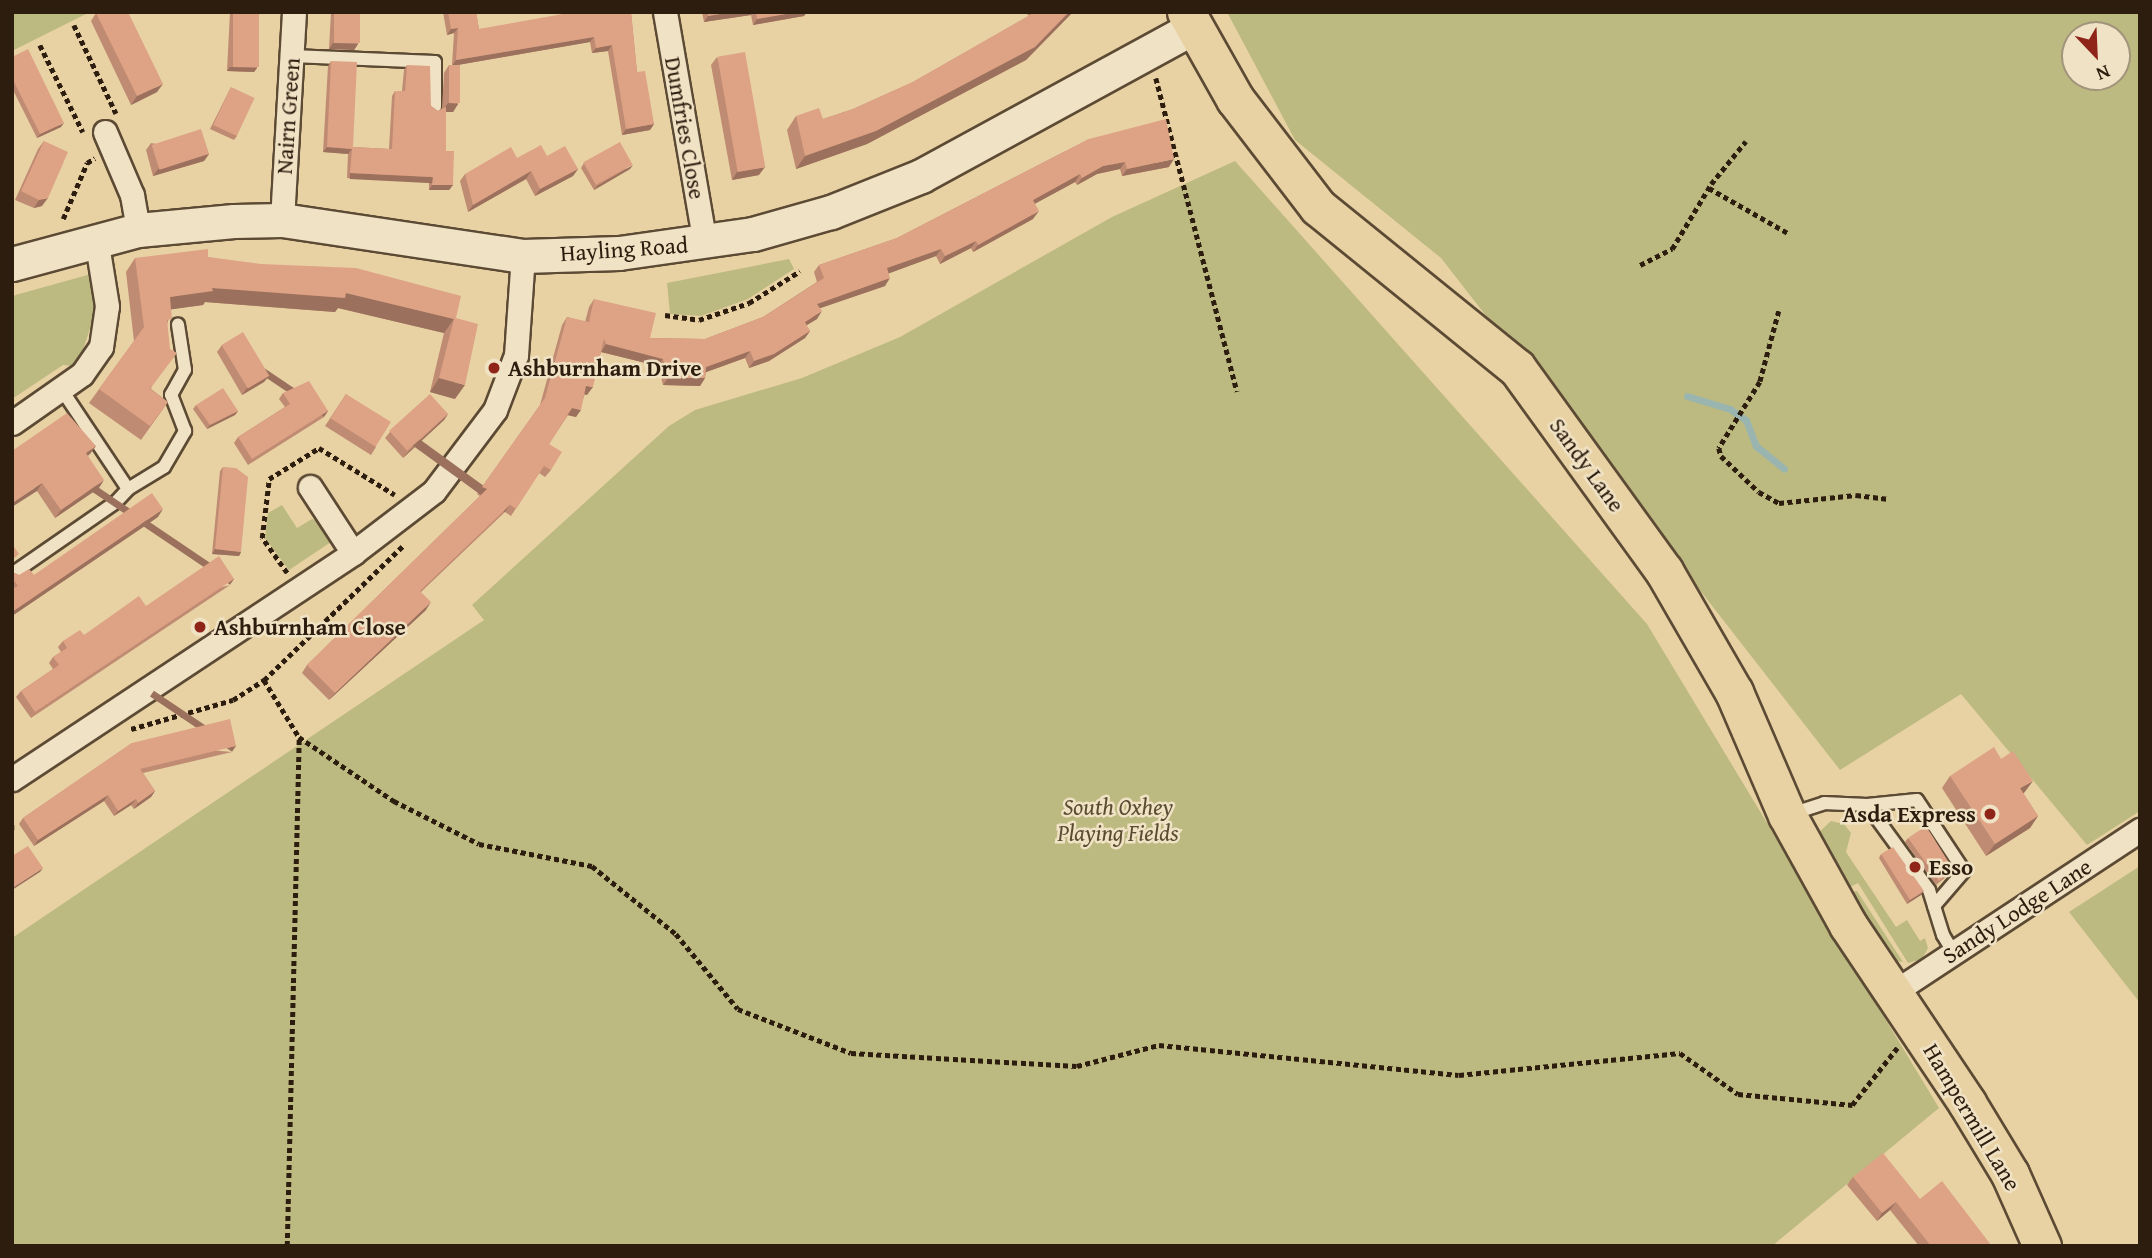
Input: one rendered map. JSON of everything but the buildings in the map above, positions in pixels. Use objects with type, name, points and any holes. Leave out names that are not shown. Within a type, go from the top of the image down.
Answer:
[{"type":"main road","name":"Sandy Lane","points":[[1190,20],[1235,99],[1318,207],[1517,368],[1664,571],[1734,692],[1787,815],[1848,925],[1894,992]]},
{"type":"main road","name":"Hampermill Lane","points":[[1894,992],[2010,1174],[2042,1246]]},
{"type":"street","name":"Nairn Green","points":[[282,220],[294,12]]},
{"type":"street","name":"Dumfries Close","points":[[665,12],[705,243]]},
{"type":"street","name":"Hayling Road","points":[[12,264],[96,238],[138,230],[282,220],[523,256],[705,243],[831,212],[920,176],[1145,52],[1190,20]]},
{"type":"street","points":[[105,132],[132,195],[138,230]]},
{"type":"street","points":[[12,423],[62,390],[93,361],[106,329],[107,306],[96,238]]},
{"type":"street","points":[[12,779],[353,553],[434,491],[495,410],[516,355],[523,256]]},
{"type":"street","points":[[310,487],[353,553]]},
{"type":"street","name":"Sandy Lodge Lane","points":[[1894,992],[2140,830]]},
{"type":"lane","points":[[292,57],[435,62],[435,107]]},
{"type":"lane","points":[[12,573],[116,502],[128,488],[164,467],[185,431],[171,395],[185,370],[178,325]]},
{"type":"lane","points":[[62,390],[128,488]]},
{"type":"lane","points":[[1787,815],[1824,803],[1867,805],[1917,800],[1964,871],[1934,906]]},
{"type":"lane","points":[[1867,805],[1922,880],[1943,935],[1954,953]]},
{"type":"path","points":[[1145,52],[1155,72],[1237,392]]},
{"type":"path","points":[[1640,265],[1672,250],[1711,184],[1745,141]]},
{"type":"path","points":[[63,219],[88,163],[95,158]]},
{"type":"path","points":[[1709,188],[1788,233]]},
{"type":"path","points":[[664,315],[699,320],[749,303],[800,271]]},
{"type":"path","points":[[1779,311],[1760,382],[1719,448],[1721,456],[1759,492],[1779,503],[1856,495],[1887,499]]},
{"type":"path","points":[[111,714],[128,729],[233,700],[264,680],[409,539]]},
{"type":"path","points":[[264,680],[299,737],[394,801],[479,844],[592,866],[676,934],[738,1009],[851,1053],[1077,1066],[1159,1045],[1459,1075],[1680,1053],[1738,1094],[1852,1105],[1903,1040]]},
{"type":"path","points":[[287,1246],[299,737]]},
{"type":"green space","points":[[12,12],[90,12],[12,51]]},
{"type":"green space","points":[[1227,12],[2140,12],[2140,811],[2087,845],[1961,694],[1840,770],[1441,258],[1295,140]]},
{"type":"green space","name":"South Oxhey Playing Fields","points":[[1235,161],[1647,624],[1939,1108],[1772,1246],[12,1246],[12,938],[484,620],[472,605],[669,426],[695,410],[802,378],[900,337],[1112,217]]},
{"type":"green space","points":[[789,259],[794,269],[748,299],[701,316],[670,314],[667,283]]},
{"type":"green space","points":[[91,274],[94,316],[82,353],[73,366],[63,365],[12,399],[12,296]]},
{"type":"green space","points":[[282,505],[297,528],[312,519],[321,522],[334,540],[289,570],[265,538],[268,513]]},
{"type":"green space","points":[[1831,821],[1844,824],[1851,833],[1846,852],[1896,927],[1907,920],[1920,941],[1925,938],[1928,948],[1922,959],[1908,963],[1858,883],[1844,890],[1816,835]]},
{"type":"green space","points":[[2140,866],[2140,1003],[2069,912]]},
{"type":"green space","points":[[1857,891],[1903,962],[1890,960],[1846,893]]},
{"type":"waterway","points":[[1687,396],[1730,409],[1746,420],[1756,446],[1784,469]]},
{"type":"place","name":"Ashburnham Drive","points":[[494,368]]},
{"type":"place","name":"Ashburnham Close","points":[[200,627]]},
{"type":"place","name":"Asda Express","points":[[1990,814]]},
{"type":"place","name":"Esso","points":[[1915,867]]}]
